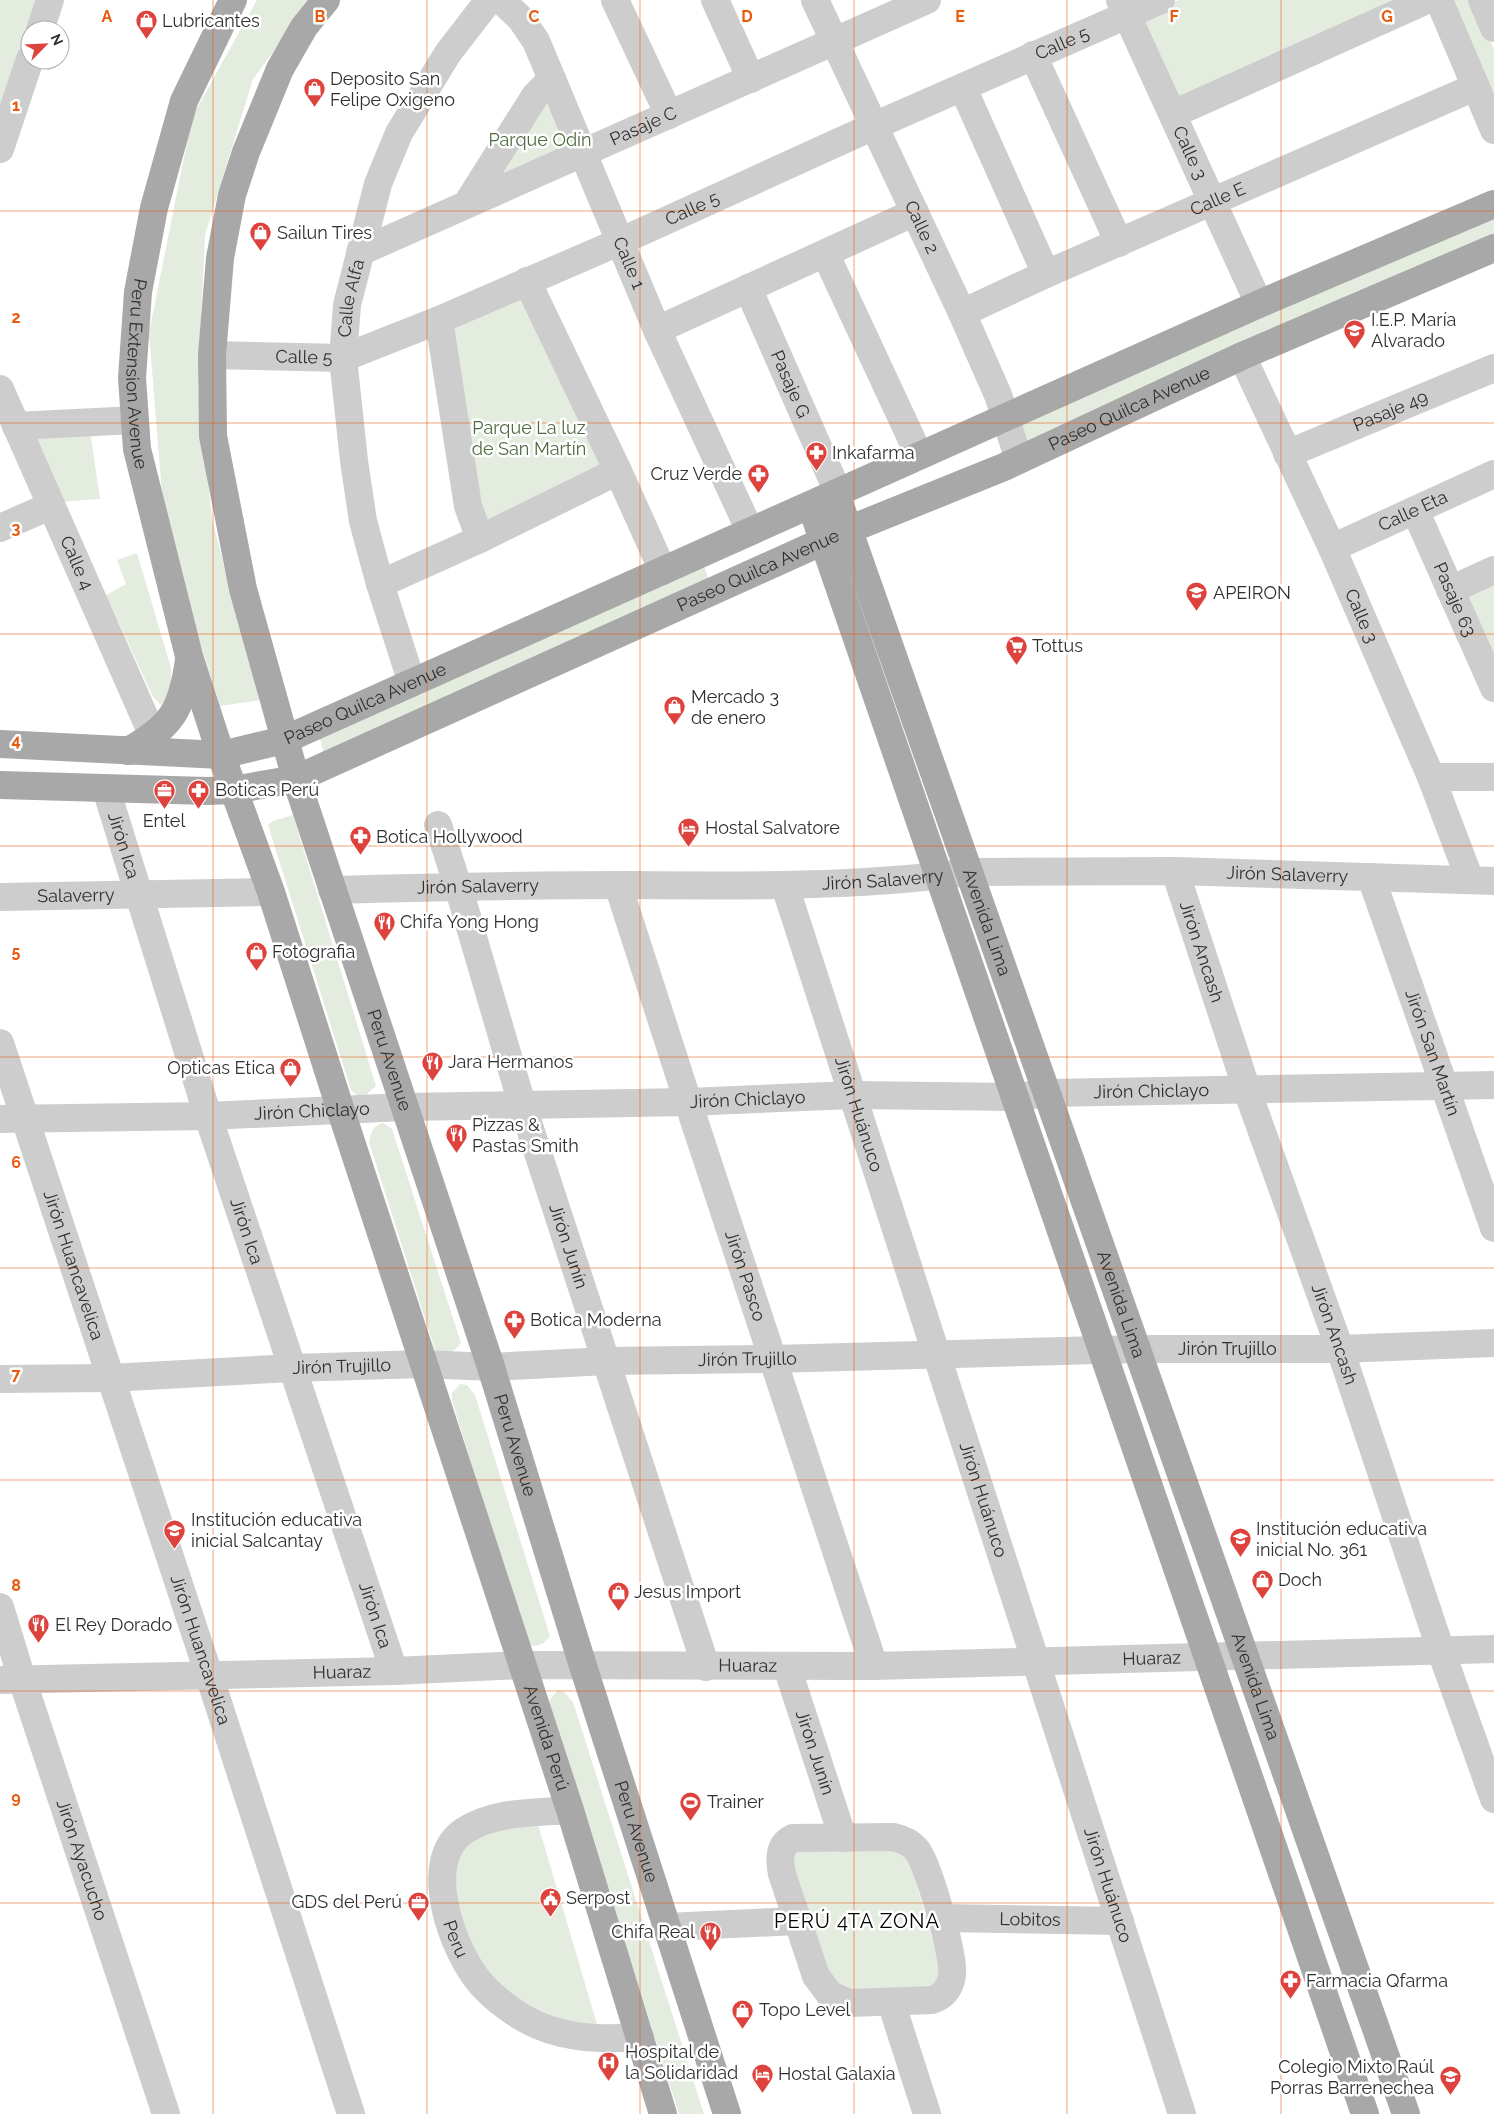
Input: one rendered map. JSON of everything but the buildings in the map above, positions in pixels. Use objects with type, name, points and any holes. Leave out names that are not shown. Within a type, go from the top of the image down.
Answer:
[{"type":"main road","name":"Peru Extension Avenue","points":[[221,755],[189,656],[137,449],[132,378],[138,292],[154,208],[184,101],[233,0]]},
{"type":"main road","points":[[296,780],[243,589],[213,436],[212,355],[220,258],[232,195],[246,152],[280,69],[304,27],[326,0]]},
{"type":"main road","name":"Paseo Quilca Avenue","points":[[0,744],[221,755],[284,740],[811,505],[834,487],[919,455],[1259,304],[1494,204]]},
{"type":"main road","name":"Paseo Quilca Avenue","points":[[0,785],[106,790],[233,790],[296,780],[848,530],[1019,460],[1242,356],[1494,248]]},
{"type":"main road","name":"Avenida Lima","points":[[834,487],[1406,2114]]},
{"type":"main road","name":"Avenida Lima","points":[[811,505],[1365,2114]]},
{"type":"main road","points":[[128,751],[154,736],[168,722],[179,704],[186,682],[189,656]]},
{"type":"main road","points":[[221,755],[272,892],[423,1364]]},
{"type":"main road","name":"Peru Avenue","points":[[296,780],[491,1367],[583,1666],[726,2114]]},
{"type":"main road","name":"Avenida Perú","points":[[423,1364],[570,1810],[663,2114]]},
{"type":"street","points":[[43,20],[50,0]]},
{"type":"street","name":"Calle Alfa","points":[[412,683],[380,584],[363,521],[354,461],[344,358],[348,305],[378,184],[399,133],[448,53],[489,0]]},
{"type":"street","name":"Calle 1","points":[[501,0],[529,29],[552,79],[657,330],[750,531]]},
{"type":"street","points":[[615,0],[669,115]]},
{"type":"street","points":[[715,0],[752,79]]},
{"type":"street","name":"Calle 2","points":[[815,0],[962,313],[998,395],[1019,460]]},
{"type":"street","name":"Pasaje C","points":[[360,252],[468,202],[752,79],[927,0]]},
{"type":"street","name":"Calle 5","points":[[212,355],[344,358],[439,320],[619,242],[874,126],[963,88],[1033,55],[1123,7],[1161,0]]},
{"type":"street","points":[[1173,114],[1427,0]]},
{"type":"street","points":[[1439,0],[1494,130]]},
{"type":"street","points":[[1494,1],[1483,0],[1494,28]]},
{"type":"street","name":"Calle 3","points":[[1123,7],[1259,304]]},
{"type":"street","points":[[1033,55],[1119,243]]},
{"type":"street","points":[[0,149],[26,70]]},
{"type":"street","points":[[468,202],[535,96],[552,79]]},
{"type":"street","name":"Calle E","points":[[962,313],[1046,274],[1212,203],[1475,86]]},
{"type":"street","points":[[963,88],[1046,274]]},
{"type":"street","points":[[657,330],[915,212]]},
{"type":"street","points":[[826,254],[919,455]]},
{"type":"street","points":[[527,281],[618,470],[664,571]]},
{"type":"street","name":"Pasaje G","points":[[748,288],[834,487]]},
{"type":"street","points":[[439,320],[468,506],[480,539]]},
{"type":"street","name":"Calle 3","points":[[1242,356],[1332,548],[1431,777],[1482,880]]},
{"type":"street","name":"Pasaje 49","points":[[1287,454],[1494,368]]},
{"type":"street","name":"Calle 4","points":[[0,389],[50,506],[154,736]]},
{"type":"street","points":[[16,426],[135,420]]},
{"type":"street","points":[[380,584],[480,539],[618,470]]},
{"type":"street","name":"Calle Eta","points":[[1332,548],[1494,474]]},
{"type":"street","points":[[0,528],[50,506]]},
{"type":"street","name":"Pasaje 63","points":[[1415,510],[1494,688]]},
{"type":"street","points":[[1450,590],[1494,570]]},
{"type":"street","points":[[1431,777],[1494,777]]},
{"type":"street","name":"Jirón Ica","points":[[106,790],[208,1116],[394,1671]]},
{"type":"street","name":"Jirón Junín","points":[[438,825],[458,886],[522,1104],[706,1667]]},
{"type":"street","name":"Jirón Salaverry","points":[[332,890],[458,886],[785,886],[939,876],[969,872],[1175,871],[1482,880]]},
{"type":"street","name":"Jirón Ancash","points":[[1175,871],[1247,1090],[1340,1349],[1441,1651],[1494,1799]]},
{"type":"street","name":"Jirón San Martín","points":[[1371,877],[1494,1228]]},
{"type":"street","name":"Jirón Pasco","points":[[618,885],[874,1666]]},
{"type":"street","name":"Jirón Huánuco","points":[[785,886],[1182,2114]]},
{"type":"street","name":"Salaverry","points":[[0,897],[272,892]]},
{"type":"street","name":"Jirón Huancavelica","points":[[0,1043],[12,1119],[110,1378],[209,1675],[351,2114]]},
{"type":"street","name":"Jirón Chiclayo","points":[[12,1119],[208,1116],[404,1107],[688,1102],[853,1095],[1015,1097],[1048,1093],[1494,1085]]},
{"type":"street","name":"Jirón Trujillo","points":[[0,1379],[110,1378],[292,1368],[423,1364],[491,1367],[606,1360],[774,1359],[1138,1349],[1340,1349],[1494,1344]]},
{"type":"street","name":"Jirón Ayacucho","points":[[0,1607],[11,1679],[166,2114]]},
{"type":"street","name":"Huaraz","points":[[11,1679],[394,1671],[522,1665],[874,1666],[1208,1658],[1494,1648]]},
{"type":"street","name":"Jirón Junín","points":[[787,1667],[843,1838]]},
{"type":"street","name":"Peru","points":[[570,1810],[497,1817],[478,1822],[462,1832],[449,1845],[443,1863],[443,1888],[447,1916],[456,1942],[481,1984],[499,2002],[521,2017],[563,2034],[610,2039],[640,2037]]},
{"type":"street","points":[[893,1837],[909,1843],[926,1866],[940,1918],[953,1963],[950,1983],[946,1991],[939,1997],[932,2000],[849,2002],[830,1995],[816,1976],[798,1921],[781,1866],[782,1848],[787,1841],[793,1838],[893,1837]]},
{"type":"street","name":"Lobitos","points":[[940,1918],[1120,1921]]},
{"type":"street","points":[[666,1927],[798,1921]]},
{"type":"street","points":[[891,2002],[927,2114]]},
{"type":"green space","points":[[0,0],[40,0],[34,20],[20,20],[20,64],[0,127]]},
{"type":"green space","points":[[257,0],[311,0],[253,79],[205,235],[198,388],[212,519],[237,617],[267,699],[220,706],[165,531],[149,333],[192,117]]},
{"type":"green space","points":[[1179,0],[1413,0],[1180,104],[1145,26],[1147,14]]},
{"type":"green space","points":[[1451,0],[1473,0],[1494,49],[1494,100]]},
{"type":"green space","name":"Parque Odín","points":[[546,103],[567,150],[494,183]]},
{"type":"green space","points":[[1494,217],[1494,239],[1022,447],[1016,420]]},
{"type":"green space","name":"Parque La luz de San Martín","points":[[525,294],[609,469],[491,522],[483,513],[452,327]]},
{"type":"green space","points":[[89,424],[100,499],[59,502],[31,426]]},
{"type":"green space","points":[[137,553],[171,668],[171,689],[161,705],[153,697],[106,595],[126,584],[117,560]]},
{"type":"green space","points":[[703,563],[710,583],[324,756],[319,734]]},
{"type":"green space","points":[[1494,578],[1494,664],[1462,592]]},
{"type":"green space","points":[[293,815],[376,1086],[365,1096],[358,1096],[351,1090],[268,825],[273,821]]},
{"type":"green space","points":[[383,1123],[392,1129],[461,1343],[449,1352],[435,1350],[369,1142],[373,1130]]},
{"type":"green space","points":[[460,1384],[467,1385],[475,1395],[550,1636],[544,1642],[537,1645],[532,1646],[525,1640],[452,1400],[452,1393]]},
{"type":"green space","points":[[558,1690],[564,1692],[573,1702],[704,2114],[679,2114],[550,1707],[550,1699]]},
{"type":"green space","points":[[537,1821],[599,2031],[564,2028],[483,1982],[447,1893],[463,1841],[493,1824]]},
{"type":"green space","points":[[795,1849],[895,1850],[909,1858],[943,1976],[937,1987],[845,1990],[832,1984],[791,1859]]},
{"type":"place","name":"Lubricantes","points":[[146,40]]},
{"type":"place","name":"Deposito San Felipe Oxigeno","points":[[314,108]]},
{"type":"place","name":"Sailun Tires","points":[[261,252]]},
{"type":"place","name":"I.E.P. María Alvarado","points":[[1355,349]]},
{"type":"place","name":"Inkafarma","points":[[816,472]]},
{"type":"place","name":"Cruz Verde","points":[[758,493]]},
{"type":"place","name":"APEIRON","points":[[1197,612]]},
{"type":"place","name":"Tottus","points":[[1016,665]]},
{"type":"place","name":"Mercado 3 de enero","points":[[675,726]]},
{"type":"place","name":"Boticas Perú","points":[[199,809]]},
{"type":"place","name":"Entel","points":[[164,810]]},
{"type":"place","name":"Hostal Salvatore","points":[[689,847]]},
{"type":"place","name":"Botica Hollywood","points":[[360,856]]},
{"type":"place","name":"Chifa Yong Hong","points":[[384,941]]},
{"type":"place","name":"Fotografia","points":[[256,971]]},
{"type":"place","name":"Jara Hermanos","points":[[432,1081]]},
{"type":"place","name":"Opticas Etica","points":[[291,1087]]},
{"type":"place","name":"Pizzas & Pastas Smith","points":[[456,1154]]},
{"type":"place","name":"Botica Moderna","points":[[514,1339]]},
{"type":"place","name":"Institución educativa inicial Salcantay","points":[[175,1549]]},
{"type":"place","name":"Institución educativa inicial No. 361","points":[[1240,1558]]},
{"type":"place","name":"Doch","points":[[1262,1599]]},
{"type":"place","name":"Jesus Import","points":[[618,1611]]},
{"type":"place","name":"El Rey Dorado","points":[[39,1644]]},
{"type":"place","name":"Trainer","points":[[691,1821]]},
{"type":"place","name":"Serpost","points":[[550,1917]]},
{"type":"place","name":"GDS del Perú","points":[[418,1921]]},
{"type":"place","name":"Chifa Real","points":[[711,1951]]},
{"type":"place","name":"Farmacia Qfarma","points":[[1290,2000]]},
{"type":"place","name":"Topo Level","points":[[743,2029]]},
{"type":"place","name":"Hospital de la Solidaridad","points":[[609,2081]]},
{"type":"place","name":"Hostal Galaxia","points":[[762,2093]]},
{"type":"place","name":"Colegio Mixto Raúl Porras Barrenechea","points":[[1450,2096]]},
{"type":"district","name":"PERÚ 4TA ZONA","points":[[857,1921]]}]
